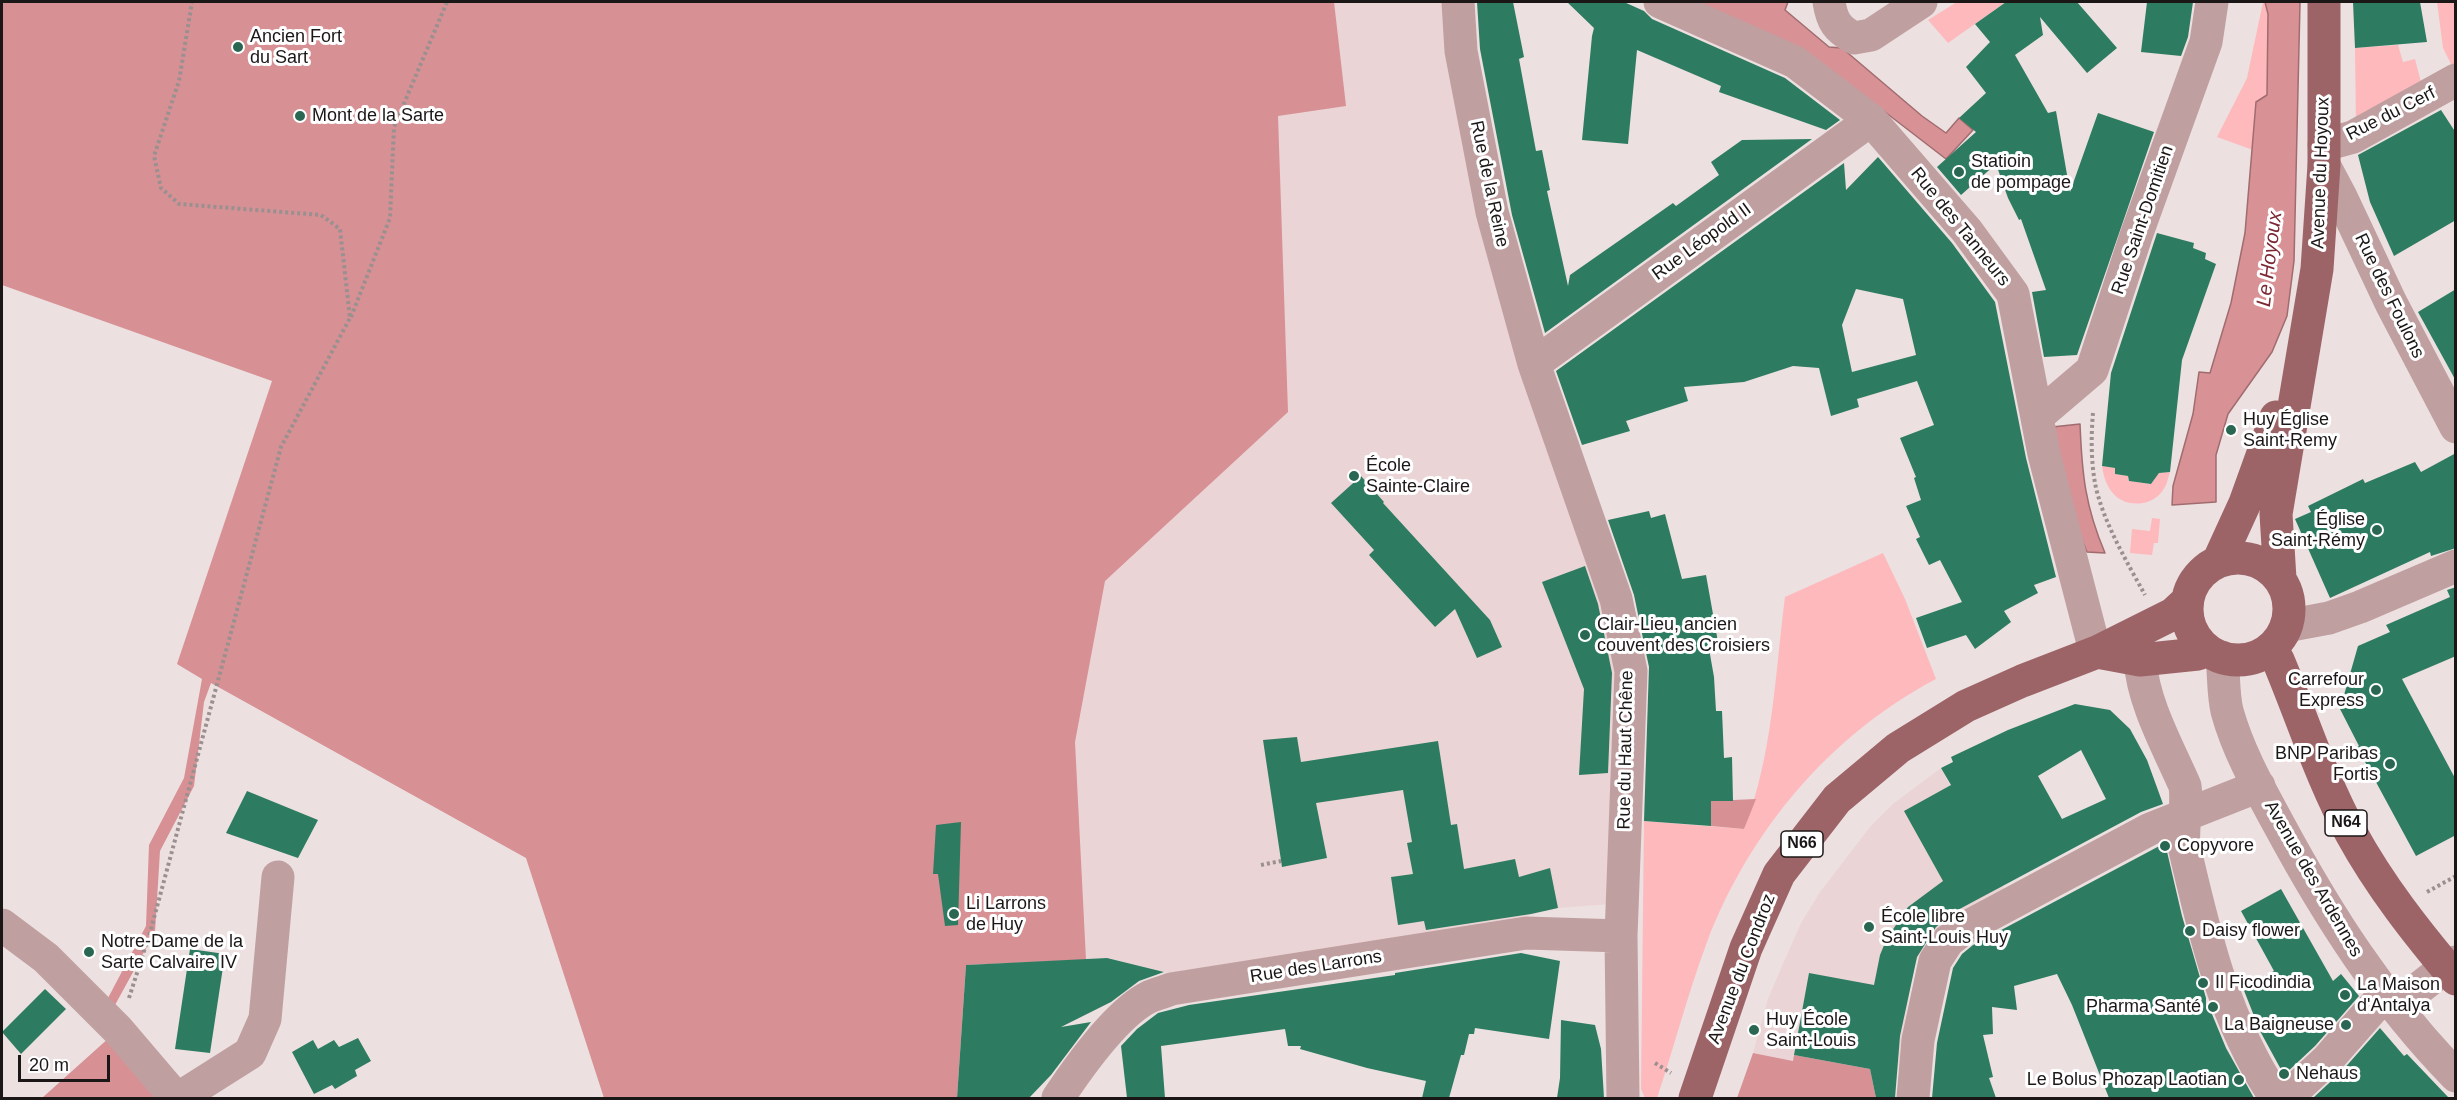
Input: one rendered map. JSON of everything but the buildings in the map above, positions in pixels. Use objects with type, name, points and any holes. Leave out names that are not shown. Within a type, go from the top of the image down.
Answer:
[{"type":"main road","name":"Avenue du Hoyoux","points":[[2280,579],[2276,514],[2317,269],[2324,155],[2324,2]]},
{"type":"main road","name":"Avenue du Hoyoux","points":[[2218,562],[2245,503],[2304,343]]},
{"type":"main road","points":[[2097,652],[2140,660],[2213,653],[2234,660],[2257,657],[2279,637],[2288,602],[2280,579],[2271,569],[2259,562],[2231,558],[2206,569],[2196,579],[2187,601],[2188,615],[2193,630],[2213,653]]},
{"type":"main road","name":"Avenue du Condroz","points":[[1696,1094],[1746,948],[1779,874],[1837,800],[1898,748],[1966,706],[2097,652],[2173,614],[2187,601]]},
{"type":"main road","name":"N64","points":[[2279,637],[2278,660],[2317,759],[2350,832],[2385,889],[2452,969]]},
{"type":"street","name":"Rue de la Reine","points":[[1458,2],[1461,51],[1492,212],[1534,364]]},
{"type":"street","name":"Rue des Tanneurs","points":[[1660,2],[1795,62],[1871,120],[1967,231],[2013,294],[2044,454],[2097,652]]},
{"type":"street","points":[[1829,2],[1831,14],[1840,30],[1854,38],[1871,35],[1921,2]]},
{"type":"street","name":"Rue Saint-Domitien","points":[[2092,370],[2136,236],[2206,42],[2212,2]]},
{"type":"street","name":"Rue du Cerf","points":[[2324,155],[2456,80]]},
{"type":"street","name":"Rue Léopold II","points":[[1534,364],[1871,120]]},
{"type":"street","name":"Rue des Foulons","points":[[2324,155],[2391,303],[2456,427]]},
{"type":"street","name":"Rue du Haut Chêne","points":[[1534,364],[1616,599],[1631,671],[1621,936],[1623,1098]]},
{"type":"street","points":[[2038,416],[2092,370]]},
{"type":"street","points":[[2279,637],[2360,608],[2456,566]]},
{"type":"street","name":"Avenue des Ardennes","points":[[2213,653],[2230,719],[2259,786],[2340,930],[2390,1000],[2456,1076]]},
{"type":"street","points":[[2140,660],[2141,674],[2150,702],[2185,786],[2187,801],[2183,831],[2184,846],[2213,964],[2251,1057],[2276,1098]]},
{"type":"street","points":[[1913,1098],[1918,1040],[1932,973],[1935,961],[1948,941],[2150,828],[2259,786]]},
{"type":"street","points":[[2,925],[46,958],[118,1030],[177,1098],[250,1053],[265,1019],[279,877]]},
{"type":"street","name":"Rue des Larrons","points":[[1058,1098],[1078,1068],[1124,1017],[1148,998],[1171,989],[1526,933],[1621,936]]},
{"type":"street","points":[[2286,1098],[2390,1000],[2452,969]]},
{"type":"path","points":[[192,2],[179,81],[153,156],[161,188],[179,204],[321,215],[340,229],[350,318]]},
{"type":"path","points":[[118,1030],[151,929],[281,447],[350,318],[390,218],[394,127],[447,2]]},
{"type":"path","points":[[2092,370],[2092,467],[2095,486],[2119,547],[2149,601]]},
{"type":"path","points":[[1261,865],[1281,861]]},
{"type":"path","points":[[1621,1035],[1696,1094]]},
{"type":"shaded area","points":[[2,2],[1334,2],[1346,106],[1278,116],[1288,412],[1105,581],[1075,742],[1086,960],[966,965],[957,1098],[604,1098],[526,858],[211,683],[204,702],[194,786],[160,851],[155,932],[115,1005],[108,998],[146,926],[149,845],[184,778],[202,679],[177,664],[272,381],[2,285]]},
{"type":"shaded area","name":"École Sainte-Claire","points":[[1267,2],[1448,2],[1591,564],[1620,689],[1611,904],[1558,908],[1505,921],[1169,973],[1107,958],[966,965]]},
{"type":"shaded area","points":[[1957,2],[2006,2],[1948,43],[1928,20]]},
{"type":"shaded area","points":[[2263,2],[2265,2],[2268,14],[2267,95],[2256,102],[2253,150],[2217,137],[2247,78]]},
{"type":"shaded area","points":[[2437,2],[2455,2],[2454,70],[2443,48]]},
{"type":"shaded area","points":[[2398,45],[2403,62],[2415,59],[2423,90],[2356,126],[2355,48]]},
{"type":"shaded area","points":[[2102,466],[2115,468],[2115,474],[2128,476],[2129,481],[2151,484],[2159,473],[2170,472],[2166,486],[2159,495],[2149,502],[2134,504],[2114,495],[2106,482]]},
{"type":"shaded area","points":[[2152,518],[2160,519],[2158,543],[2154,543],[2152,555],[2130,553],[2132,529],[2150,531]]},
{"type":"shaded area","points":[[1883,553],[1905,599],[1936,679],[1897,702],[1828,757],[1770,824],[1725,901],[1707,942],[1657,1098],[1645,1098],[1641,1089],[1644,821],[1744,829],[1754,801],[1767,743],[1785,597]]},
{"type":"shaded area","name":"École libre Saint-Louis Huy","points":[[1941,768],[2005,890],[1944,922],[1934,932],[1918,956],[1913,970],[1894,1094],[1875,1094],[1870,1069],[1794,1055],[1793,1061],[1753,1053],[1768,999],[1801,923],[1820,892],[1870,827],[1894,803]]},
{"type":"shaded area","points":[[1756,799],[1744,829],[1711,826],[1711,801]]},
{"type":"shaded area","points":[[110,1037],[158,1098],[42,1098]]},
{"type":"shaded area","points":[[1753,1053],[1793,1061],[1794,1055],[1870,1069],[1876,1098],[1737,1098]]},
{"type":"water","points":[[1692,2],[1788,2],[1785,10],[1829,47],[1842,48],[1922,116],[1946,133],[1959,118],[1973,130],[1946,159],[1872,102]]},
{"type":"water","name":"Le Hoyoux","points":[[2265,2],[2300,3],[2294,261],[2287,316],[2272,352],[2228,414],[2216,455],[2216,502],[2172,505],[2173,486],[2193,414],[2199,372],[2210,373],[2231,303],[2245,233],[2256,102],[2267,95],[2268,14]]},
{"type":"water","points":[[2080,424],[2086,490],[2093,520],[2105,553],[2087,552],[2078,530],[2052,427]]},
{"type":"place","name":"Ancien Fort du Sart","points":[[238,47]]},
{"type":"place","name":"Mont de la Sarte","points":[[300,116]]},
{"type":"place","name":"Statioin de pompage","points":[[1959,172]]},
{"type":"place","name":"Huy Église Saint-Remy","points":[[2231,430]]},
{"type":"place","name":"École Sainte-Claire","points":[[1354,476]]},
{"type":"place","name":"Église Saint-Rémy","points":[[2377,530]]},
{"type":"place","name":"Clair-Lieu, ancien couvent des Croisiers","points":[[1585,635]]},
{"type":"place","name":"Carrefour Express","points":[[2376,690]]},
{"type":"place","name":"BNP Paribas Fortis","points":[[2390,764]]},
{"type":"place","name":"Copyvore","points":[[2165,846]]},
{"type":"place","name":"Li Larrons de Huy","points":[[954,914]]},
{"type":"place","name":"École libre Saint-Louis Huy","points":[[1869,927]]},
{"type":"place","name":"Daisy flower","points":[[2190,931]]},
{"type":"place","name":"Notre-Dame de la Sarte Calvaire IV","points":[[89,952]]},
{"type":"place","name":"Il Ficodindia","points":[[2203,983]]},
{"type":"place","name":"La Maison d'Antalya","points":[[2345,995]]},
{"type":"place","name":"Pharma Santé","points":[[2213,1007]]},
{"type":"place","name":"La Baigneuse","points":[[2346,1025]]},
{"type":"place","name":"Huy École Saint-Louis","points":[[1754,1030]]},
{"type":"place","name":"Nehaus","points":[[2284,1074]]},
{"type":"place","name":"Le Bolus Phozap Laotian","points":[[2239,1080]]}]
